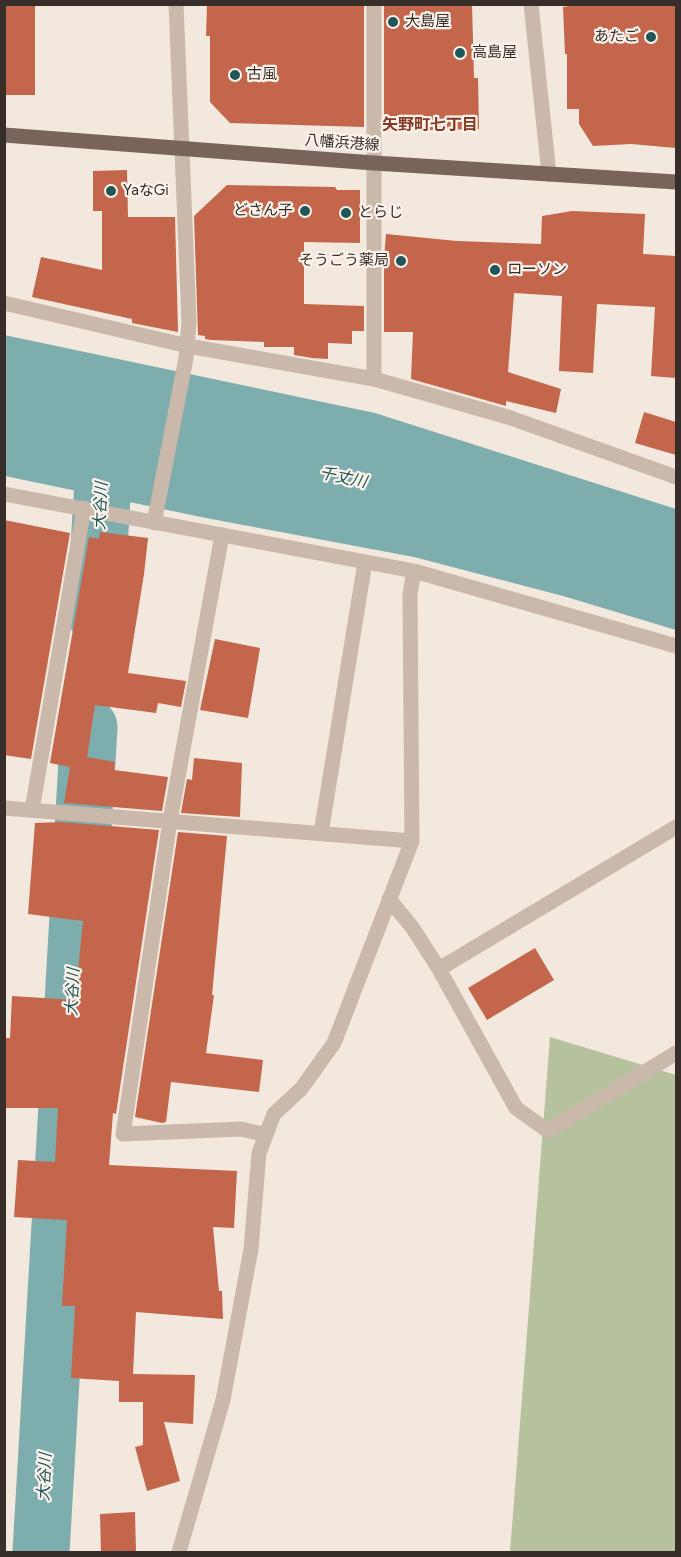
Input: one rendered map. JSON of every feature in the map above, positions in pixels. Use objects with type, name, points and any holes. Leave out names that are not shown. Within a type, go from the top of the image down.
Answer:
[{"type":"main road","name":"八幡浜港線","points":[[4,135],[374,163],[676,182]]},
{"type":"street","points":[[155,517],[187,352],[189,322],[176,4]]},
{"type":"street","points":[[374,4],[374,379]]},
{"type":"street","points":[[531,4],[549,174]]},
{"type":"street","points":[[4,303],[187,352],[374,379],[508,417],[676,477]]},
{"type":"street","points":[[4,494],[155,517],[222,535],[414,571],[676,646]]},
{"type":"street","points":[[32,810],[84,508]]},
{"type":"street","points":[[222,535],[170,821],[123,1134],[241,1129],[266,1135]]},
{"type":"street","points":[[321,833],[365,562]]},
{"type":"street","points":[[179,1552],[223,1401],[251,1249],[259,1153],[274,1114],[301,1089],[334,1043],[412,841],[410,594],[414,571]]},
{"type":"street","points":[[4,808],[412,841]]},
{"type":"street","points":[[439,969],[676,827]]},
{"type":"street","points":[[389,899],[412,927],[439,969],[516,1108],[548,1131],[676,1053]]},
{"type":"green space","points":[[550,1037],[676,1075],[676,1552],[510,1552]]},
{"type":"water","name":"千丈川","points":[[4,335],[375,413],[676,509],[676,630],[563,596],[414,557],[206,518],[5,476]]},
{"type":"building","points":[[4,4],[35,4],[35,95],[4,95]]},
{"type":"building","points":[[207,4],[364,4],[364,127],[230,123],[210,102],[210,36],[206,36]]},
{"type":"building","points":[[384,4],[472,4],[474,78],[478,78],[479,129],[387,131],[387,127],[384,127]]},
{"type":"building","points":[[581,4],[676,4],[676,148],[631,144],[593,146],[579,124],[579,109],[567,109],[567,54],[565,54],[563,7]]},
{"type":"building","points":[[127,170],[128,217],[175,217],[178,332],[132,323],[132,319],[32,297],[41,257],[102,270],[102,211],[93,211],[93,171]]},
{"type":"building","points":[[227,185],[335,187],[337,190],[360,190],[360,243],[304,242],[304,304],[364,306],[364,331],[352,331],[352,344],[328,343],[328,359],[294,355],[294,347],[264,347],[264,342],[211,340],[198,335],[194,216]]},
{"type":"building","points":[[572,211],[645,214],[643,254],[676,256],[676,378],[651,376],[655,307],[597,304],[593,373],[559,371],[562,296],[514,293],[508,372],[561,389],[556,413],[506,401],[506,406],[411,379],[413,332],[384,332],[386,234],[457,241],[541,244],[542,216]]},
{"type":"building","points":[[644,412],[676,422],[676,455],[635,443]]},
{"type":"building","points":[[4,520],[70,533],[31,759],[4,755]]},
{"type":"building","points":[[100,532],[148,538],[128,673],[186,681],[181,707],[158,703],[156,713],[95,705],[87,757],[115,762],[114,770],[168,777],[162,811],[64,803],[70,767],[50,763],[89,537],[99,539]]},
{"type":"building","points":[[215,639],[260,648],[248,718],[200,710]]},
{"type":"building","points":[[194,758],[242,763],[240,817],[181,813],[187,779],[192,780]]},
{"type":"building","points":[[61,822],[159,830],[116,1114],[113,1113],[109,1165],[237,1171],[234,1228],[213,1227],[219,1291],[222,1291],[223,1319],[136,1312],[133,1374],[195,1375],[193,1424],[164,1422],[180,1481],[147,1491],[135,1447],[143,1445],[143,1402],[119,1402],[119,1381],[71,1378],[75,1306],[62,1306],[67,1220],[14,1217],[18,1160],[55,1162],[58,1108],[4,1108],[4,1038],[10,1038],[12,996],[75,1000],[83,921],[28,914],[35,823]]},
{"type":"building","points":[[178,832],[227,836],[212,995],[214,995],[206,1053],[263,1060],[259,1092],[171,1082],[166,1122],[162,1123],[135,1117]]},
{"type":"building","points":[[535,948],[554,980],[487,1020],[468,988]]},
{"type":"building","points":[[135,1512],[136,1552],[101,1552],[100,1514]]},
{"type":"waterway","name":"大谷川","points":[[95,614],[106,431]]},
{"type":"waterway","name":"大谷川","points":[[41,1552],[89,727]]},
{"type":"place","name":"大島屋","points":[[393,22]]},
{"type":"place","name":"あたご","points":[[651,37]]},
{"type":"place","name":"高島屋","points":[[460,53]]},
{"type":"place","name":"古風","points":[[235,75]]},
{"type":"place","name":"YaなGi","points":[[111,191]]},
{"type":"place","name":"どさん子","points":[[305,211]]},
{"type":"place","name":"とらじ","points":[[346,213]]},
{"type":"place","name":"そうごう薬局","points":[[401,261]]},
{"type":"place","name":"ローソン","points":[[495,270]]},
{"type":"district","name":"矢野町七丁目","points":[[430,125]]}]
